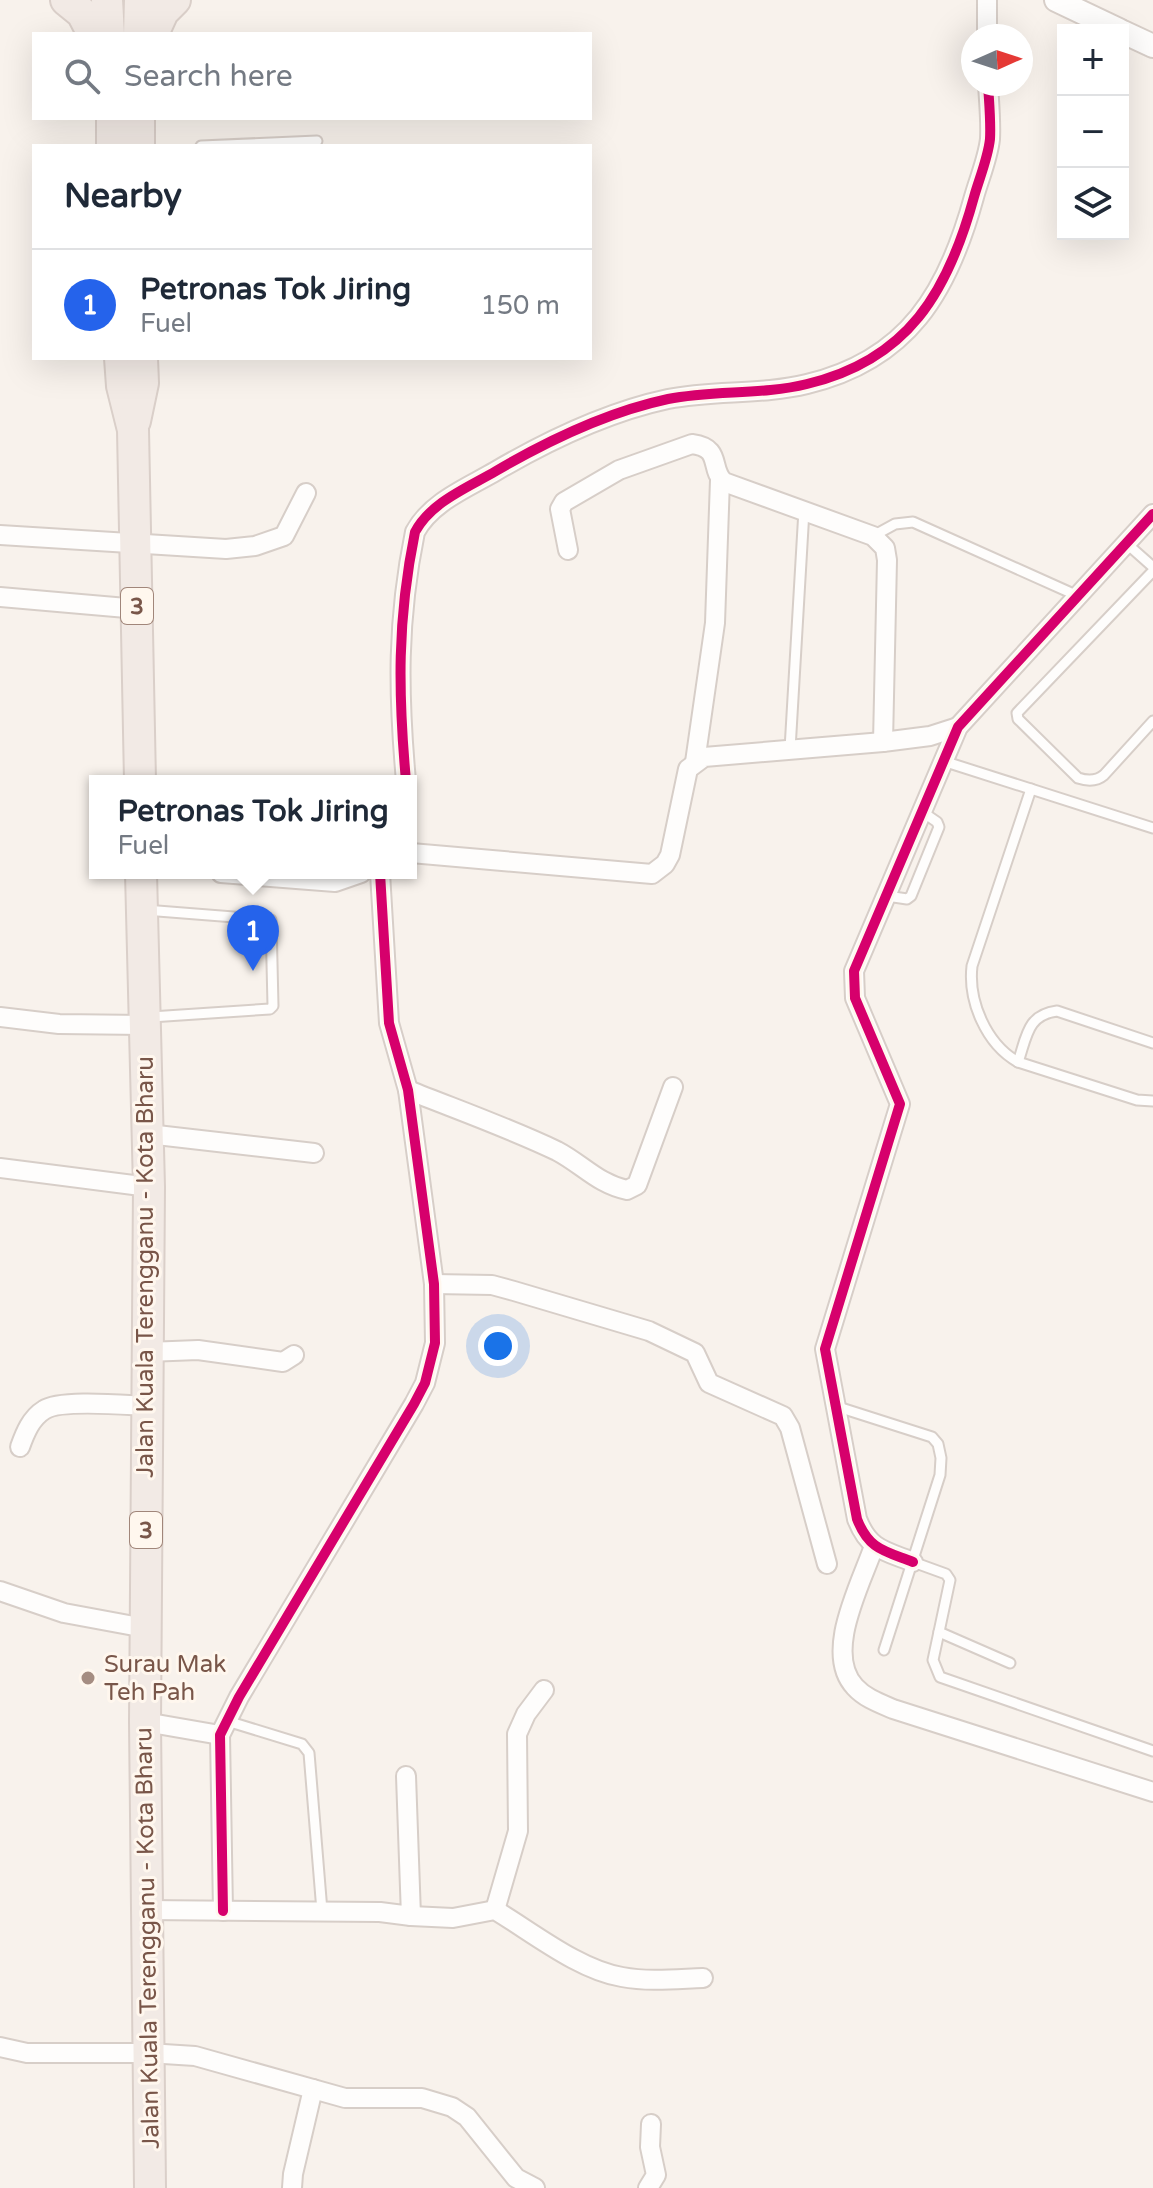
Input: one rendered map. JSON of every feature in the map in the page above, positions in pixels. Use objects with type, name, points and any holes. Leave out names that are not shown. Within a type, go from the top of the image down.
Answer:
[{"type":"highway","points":[[66,0],[82,13],[92,32]]},
{"type":"highway","points":[[107,0],[109,32]]},
{"type":"highway","points":[[139,32],[140,0]]},
{"type":"highway","points":[[154,32],[163,12],[175,0]]},
{"type":"highway","points":[[114,144],[134,125]]},
{"type":"highway","name":"3","points":[[120,360],[122,386],[133,430],[140,775]]},
{"type":"highway","name":"3","points":[[133,430],[143,383],[142,360]]},
{"type":"highway","name":"Jalan Kuala Terengganu - Kota Bharu","points":[[141,879],[149,1187],[145,1722],[150,2188]]},
{"type":"street","points":[[987,0],[987,24]]},
{"type":"street","points":[[1056,0],[1106,24]]},
{"type":"street","points":[[1129,35],[1153,46]]},
{"type":"street","points":[[406,775],[398,678],[401,616],[412,548],[421,521],[440,504],[546,442],[624,411],[668,399],[804,385],[876,358],[906,333],[924,312],[964,233],[990,141],[988,96]]},
{"type":"street","points":[[417,852],[652,874],[665,864],[670,855],[684,779],[695,762],[715,623],[720,480],[714,457],[697,445],[684,445],[619,470],[561,506],[568,550]]},
{"type":"street","points":[[720,480],[873,536],[885,548],[883,742]]},
{"type":"street","points":[[0,535],[136,545],[241,548],[277,540],[289,528],[306,493]]},
{"type":"street","points":[[913,1562],[874,1546],[863,1534],[857,1519],[825,1349],[900,1104],[855,998],[854,971],[958,727],[1153,514]]},
{"type":"street","points":[[0,597],[138,609]]},
{"type":"street","points":[[695,762],[714,755],[930,736],[958,727]]},
{"type":"street","points":[[297,879],[335,882],[344,879]]},
{"type":"street","points":[[223,1911],[223,1728],[425,1383],[435,1343],[434,1284],[408,1090],[389,1023],[380,879]]},
{"type":"street","points":[[0,1017],[59,1024],[143,1021]]},
{"type":"street","points":[[408,1090],[520,1134],[562,1154],[605,1184],[627,1190],[637,1185],[673,1087]]},
{"type":"street","points":[[148,1134],[314,1153]]},
{"type":"street","points":[[0,1168],[149,1187]]},
{"type":"street","points":[[434,1284],[492,1285],[649,1331],[695,1353],[709,1383],[783,1416],[790,1428],[827,1564]]},
{"type":"street","points":[[147,1352],[198,1350],[283,1362],[294,1355]]},
{"type":"street","points":[[20,1447],[28,1426],[43,1410],[58,1404],[147,1406]]},
{"type":"street","points":[[874,1546],[841,1646],[845,1670],[856,1689],[893,1709],[1153,1792]]},
{"type":"street","points":[[0,1591],[64,1613],[145,1628]]},
{"type":"street","points":[[495,1910],[519,1823],[517,1734],[526,1714],[544,1690]]},
{"type":"street","points":[[145,1722],[223,1728]]},
{"type":"street","points":[[406,1776],[411,1916]]},
{"type":"street","points":[[146,1910],[380,1912],[453,1918],[495,1910],[584,1964],[619,1977],[659,1981],[703,1978]]},
{"type":"street","points":[[0,2047],[27,2053],[195,2056],[354,2099],[412,2096],[452,2107],[477,2127],[517,2183],[535,2188]]},
{"type":"street","points":[[292,2188],[313,2089]]},
{"type":"street","points":[[648,2188],[656,2175],[650,2147],[651,2124]]},
{"type":"lane","points":[[247,144],[317,141]]},
{"type":"lane","points":[[790,749],[804,510]]},
{"type":"lane","points":[[873,536],[895,524],[913,522],[1078,596]]},
{"type":"lane","points":[[1126,543],[1153,569],[1017,713],[1018,719],[1078,778],[1084,780],[1099,779],[1104,775],[1153,721]]},
{"type":"lane","points":[[943,761],[1153,828]]},
{"type":"lane","points":[[1031,789],[972,966],[972,996],[993,1042],[1004,1054],[1018,1062],[1137,1100],[1153,1101]]},
{"type":"lane","points":[[142,910],[271,920],[273,1006],[270,1009],[143,1021]]},
{"type":"lane","points":[[1018,1062],[1033,1020],[1043,1013],[1057,1011],[1153,1043]]},
{"type":"lane","points":[[835,1406],[932,1437],[938,1444],[941,1458],[940,1475],[884,1650]]},
{"type":"lane","points":[[913,1562],[946,1574],[950,1580],[933,1666],[940,1677],[947,1682],[1153,1751]]},
{"type":"lane","points":[[939,1632],[1010,1663]]},
{"type":"lane","points":[[223,1728],[302,1744],[309,1753],[322,1912]]},
{"type":"cycle path","points":[[406,775],[401,686],[402,626],[415,532],[422,521],[440,504],[462,490],[537,448],[601,419],[668,399],[807,384],[842,373],[872,358],[919,317],[951,263],[964,231],[989,146],[989,96]]},
{"type":"cycle path","points":[[913,1562],[886,1552],[873,1543],[857,1519],[825,1349],[900,1104],[855,998],[854,971],[958,727],[1153,514]]},
{"type":"cycle path","points":[[223,1911],[220,1735],[239,1697],[414,1404],[425,1383],[435,1343],[434,1284],[408,1090],[389,1023],[380,879]]},
{"type":"place","name":"Petronas Tok Jiring","points":[[253,971]]},
{"type":"place","name":"Surau Mak Teh Pah","points":[[88,1678]]}]
